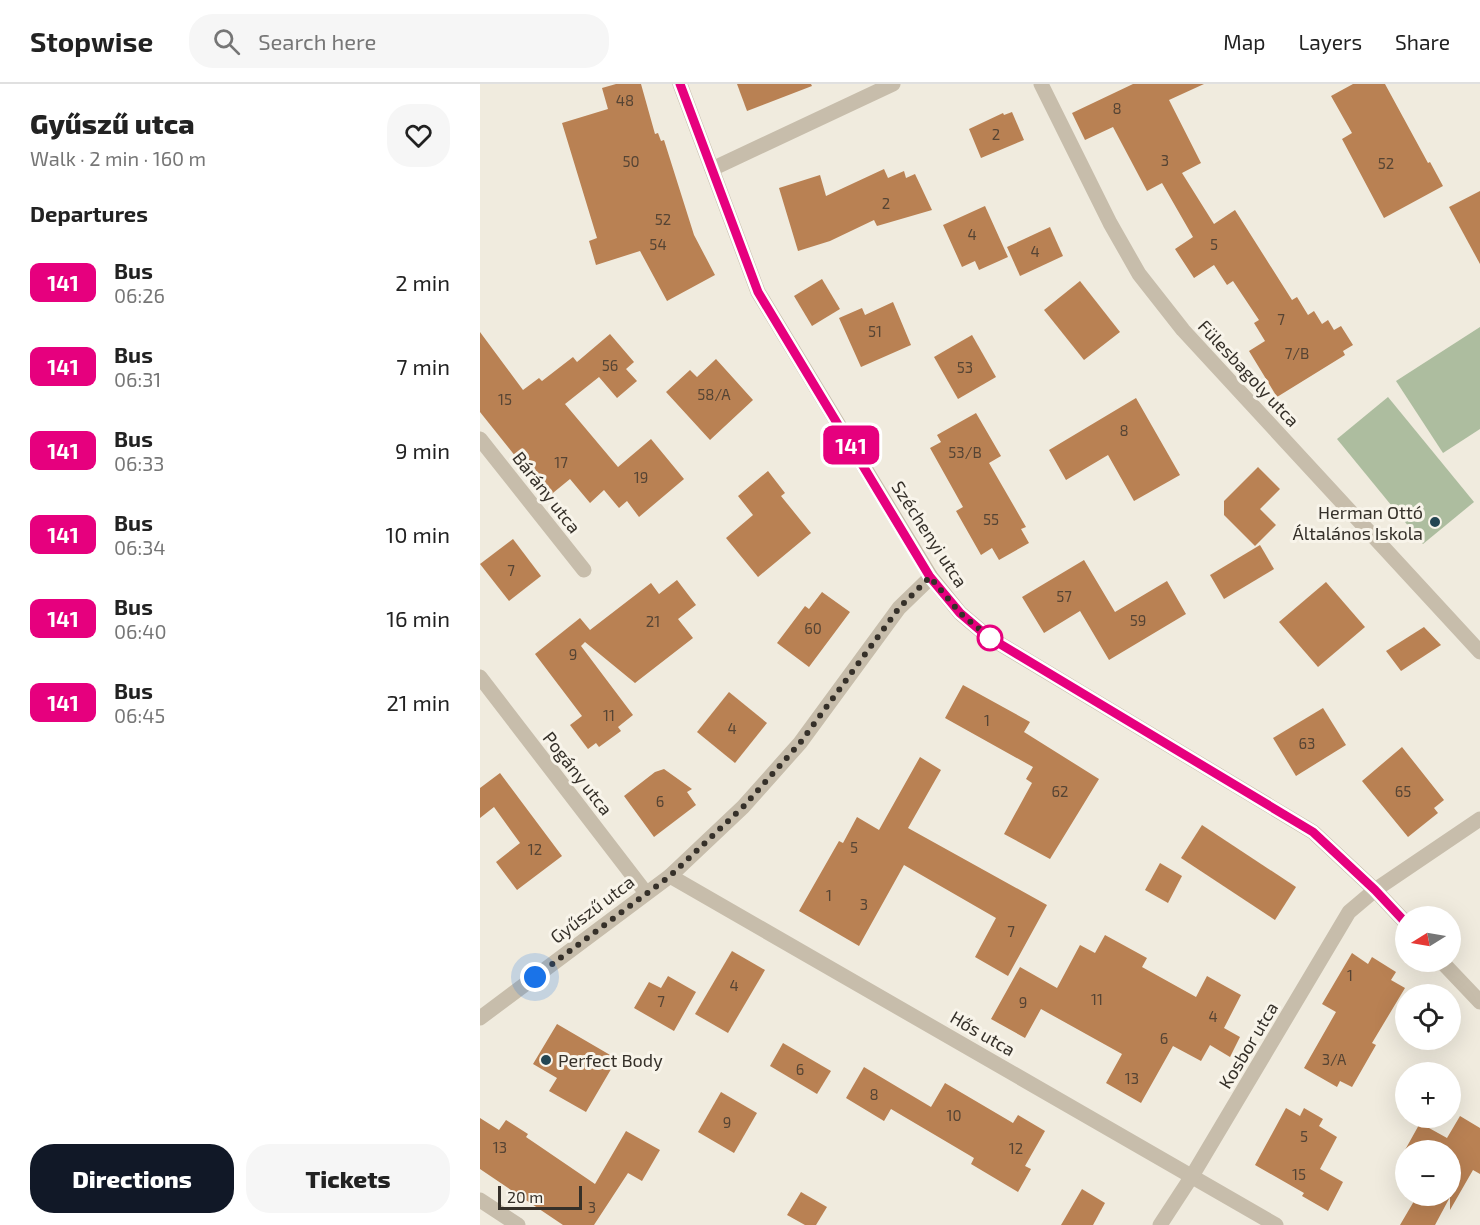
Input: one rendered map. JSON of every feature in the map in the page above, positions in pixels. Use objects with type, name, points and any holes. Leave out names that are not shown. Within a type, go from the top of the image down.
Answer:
[{"type":"street","name":"Széchenyi utca","points":[[680,84],[758,292],[930,577],[960,613],[987,636],[1313,832],[1395,911]]},
{"type":"street","points":[[712,169],[893,84]]},
{"type":"street","name":"Fülesbagoly utca","points":[[1041,84],[1138,274],[1183,330],[1480,652]]},
{"type":"street","name":"Bárány utca","points":[[480,438],[584,570]]},
{"type":"street","name":"Gyűszű utca","points":[[480,1018],[670,876],[743,807],[800,743],[899,608],[930,577]]},
{"type":"street","name":"Pogány utca","points":[[480,677],[646,893]]},
{"type":"street","name":"Kosbor utca","points":[[1160,1225],[1192,1176],[1349,912],[1375,890],[1480,819]]},
{"type":"street","name":"Hős utca","points":[[670,876],[1276,1225]]},
{"type":"street","points":[[1452,972],[1480,1002]]},
{"type":"street","points":[[480,1200],[518,1225]]},
{"type":"green space","points":[[1480,327],[1480,429],[1443,453],[1396,381]]},
{"type":"green space","points":[[1388,397],[1474,502],[1423,544],[1337,439]]},
{"type":"building","points":[[616,84],[641,84],[655,134],[658,133],[661,141],[664,140],[694,235],[715,275],[667,301],[640,251],[596,265],[589,241],[597,238],[562,123],[608,109],[602,88]]},
{"type":"building","points":[[737,84],[811,84],[812,86],[747,111]]},
{"type":"building","points":[[1133,84],[1204,84],[1169,100],[1201,163],[1182,173],[1214,224],[1235,210],[1292,300],[1297,297],[1308,315],[1314,311],[1322,324],[1328,320],[1334,330],[1341,326],[1353,345],[1343,351],[1345,355],[1277,397],[1249,351],[1265,341],[1254,323],[1259,320],[1233,281],[1227,285],[1214,265],[1194,278],[1175,249],[1193,237],[1162,183],[1147,191],[1113,127],[1085,140],[1072,113]]},
{"type":"building","points":[[1353,84],[1385,84],[1443,186],[1384,218],[1342,139],[1352,133],[1331,96]]},
{"type":"building","points":[[1012,112],[1024,140],[981,158],[969,129],[1003,113],[1004,115]]},
{"type":"building","points":[[884,169],[888,178],[904,171],[906,178],[915,174],[932,210],[877,226],[874,220],[830,241],[798,251],[779,188],[820,175],[826,196]]},
{"type":"building","points":[[1480,191],[1480,264],[1449,207]]},
{"type":"building","points":[[985,206],[1008,257],[979,270],[975,261],[962,267],[943,225]]},
{"type":"building","points":[[1050,227],[1063,256],[1020,276],[1007,247]]},
{"type":"building","points":[[822,279],[840,309],[812,326],[794,296]]},
{"type":"building","points":[[1080,281],[1120,332],[1084,360],[1044,310]]},
{"type":"building","points":[[893,302],[911,345],[861,367],[839,318],[862,308],[865,315]]},
{"type":"building","points":[[480,332],[523,390],[539,378],[542,381],[573,357],[577,362],[610,334],[634,362],[626,369],[637,381],[617,398],[599,377],[565,404],[618,467],[651,439],[684,479],[639,517],[627,501],[619,508],[604,490],[590,503],[570,479],[548,497],[480,412]]},
{"type":"building","points":[[972,335],[996,377],[958,399],[934,357]]},
{"type":"building","points":[[716,359],[753,400],[710,440],[666,392],[690,370],[697,377]]},
{"type":"building","points":[[1136,398],[1180,475],[1134,501],[1108,455],[1066,480],[1049,450]]},
{"type":"building","points":[[976,413],[1001,456],[989,463],[1026,527],[1021,529],[1029,543],[999,560],[992,548],[981,555],[956,511],[963,507],[930,448],[941,442],[937,435]]},
{"type":"building","points":[[1258,467],[1280,489],[1260,509],[1276,525],[1255,546],[1224,515],[1224,501]]},
{"type":"building","points":[[768,471],[785,493],[781,496],[811,533],[758,577],[726,538],[753,515],[738,496]]},
{"type":"building","points":[[513,539],[541,576],[509,601],[480,564]]},
{"type":"building","points":[[1260,545],[1274,569],[1224,599],[1210,575]]},
{"type":"building","points":[[1084,560],[1115,612],[1167,581],[1186,614],[1109,660],[1080,611],[1044,633],[1022,597]]},
{"type":"building","points":[[677,580],[696,605],[678,619],[693,638],[635,683],[585,642],[581,646],[633,715],[618,727],[621,731],[599,747],[596,743],[588,749],[570,725],[582,716],[535,654],[580,618],[590,630],[651,583],[659,594]]},
{"type":"building","points":[[1326,582],[1365,627],[1318,667],[1279,622]]},
{"type":"building","points":[[822,592],[850,612],[809,667],[777,643],[805,606],[809,609]]},
{"type":"building","points":[[1424,627],[1441,645],[1401,671],[1386,651]]},
{"type":"building","points":[[963,685],[1030,722],[1024,732],[1099,779],[1050,859],[1004,834],[1032,783],[1026,779],[1033,767],[945,718]]},
{"type":"building","points":[[729,692],[767,723],[735,763],[697,732]]},
{"type":"building","points":[[1323,708],[1346,745],[1296,776],[1273,738]]},
{"type":"building","points":[[1402,747],[1444,800],[1434,808],[1438,813],[1408,837],[1362,781]]},
{"type":"building","points":[[920,757],[941,770],[908,828],[1047,905],[1008,976],[975,957],[996,918],[904,865],[859,946],[799,911],[839,841],[843,843],[857,817],[879,830]]},
{"type":"building","points":[[664,769],[692,789],[687,792],[696,805],[654,837],[624,796],[655,772]]},
{"type":"building","points":[[500,773],[562,856],[517,890],[496,862],[520,843],[494,807],[480,818],[480,788]]},
{"type":"building","points":[[1202,825],[1296,887],[1275,920],[1181,858]]},
{"type":"building","points":[[1160,863],[1182,876],[1168,903],[1145,890]]},
{"type":"building","points":[[1105,935],[1147,958],[1142,967],[1196,997],[1207,976],[1241,995],[1224,1028],[1240,1037],[1230,1057],[1210,1045],[1201,1061],[1173,1046],[1141,1103],[1106,1083],[1122,1054],[1041,1009],[1025,1038],[991,1019],[1020,967],[1057,988],[1080,945],[1095,953]]},
{"type":"building","points":[[732,951],[765,970],[728,1033],[695,1014]]},
{"type":"building","points":[[1352,953],[1368,964],[1372,957],[1396,972],[1391,980],[1398,984],[1395,984],[1395,1005],[1372,1043],[1376,1045],[1352,1087],[1340,1081],[1337,1087],[1304,1068],[1336,1012],[1322,1004]]},
{"type":"building","points":[[668,976],[696,992],[674,1031],[634,1008],[649,982],[661,988]]},
{"type":"building","points":[[557,1024],[617,1059],[586,1112],[549,1091],[557,1078],[533,1064]]},
{"type":"building","points":[[783,1043],[831,1071],[817,1094],[770,1066]]},
{"type":"building","points":[[864,1067],[931,1107],[945,1083],[1013,1123],[1018,1115],[1045,1131],[1025,1166],[1031,1169],[1018,1192],[971,1164],[974,1158],[891,1109],[884,1121],[846,1098]]},
{"type":"building","points":[[721,1092],[757,1113],[734,1153],[698,1132]]},
{"type":"building","points":[[1286,1108],[1300,1116],[1304,1108],[1323,1119],[1319,1126],[1337,1137],[1320,1169],[1343,1182],[1328,1211],[1302,1196],[1304,1193],[1255,1165]]},
{"type":"building","points":[[1461,1117],[1480,1128],[1480,1174],[1473,1170],[1461,1191],[1461,1140],[1411,1140],[1417,1128],[1429,1128],[1447,1138],[1453,1128],[1461,1128]]},
{"type":"building","points":[[480,1118],[499,1130],[506,1120],[528,1134],[526,1137],[595,1184],[626,1131],[660,1150],[642,1181],[628,1173],[594,1225],[563,1225],[480,1169]]},
{"type":"building","points":[[1082,1189],[1105,1203],[1093,1225],[1061,1225]]},
{"type":"building","points":[[801,1192],[827,1207],[816,1225],[805,1225],[787,1215]]},
{"type":"building","points":[[1411,1206],[1445,1206],[1435,1225],[1400,1225]]},
{"type":"bus line","name":"141","points":[[680,84],[758,292],[930,577],[960,613],[987,636],[1313,832],[1395,911]]},
{"type":"place","name":"Herman Ottó Általános Iskola","points":[[1435,522]]},
{"type":"place","name":"Perfect Body","points":[[546,1060]]},
{"type":"route","points":[[535,977],[670,876],[743,807],[800,743],[899,608],[930,577],[960,613],[990,638]]}]
